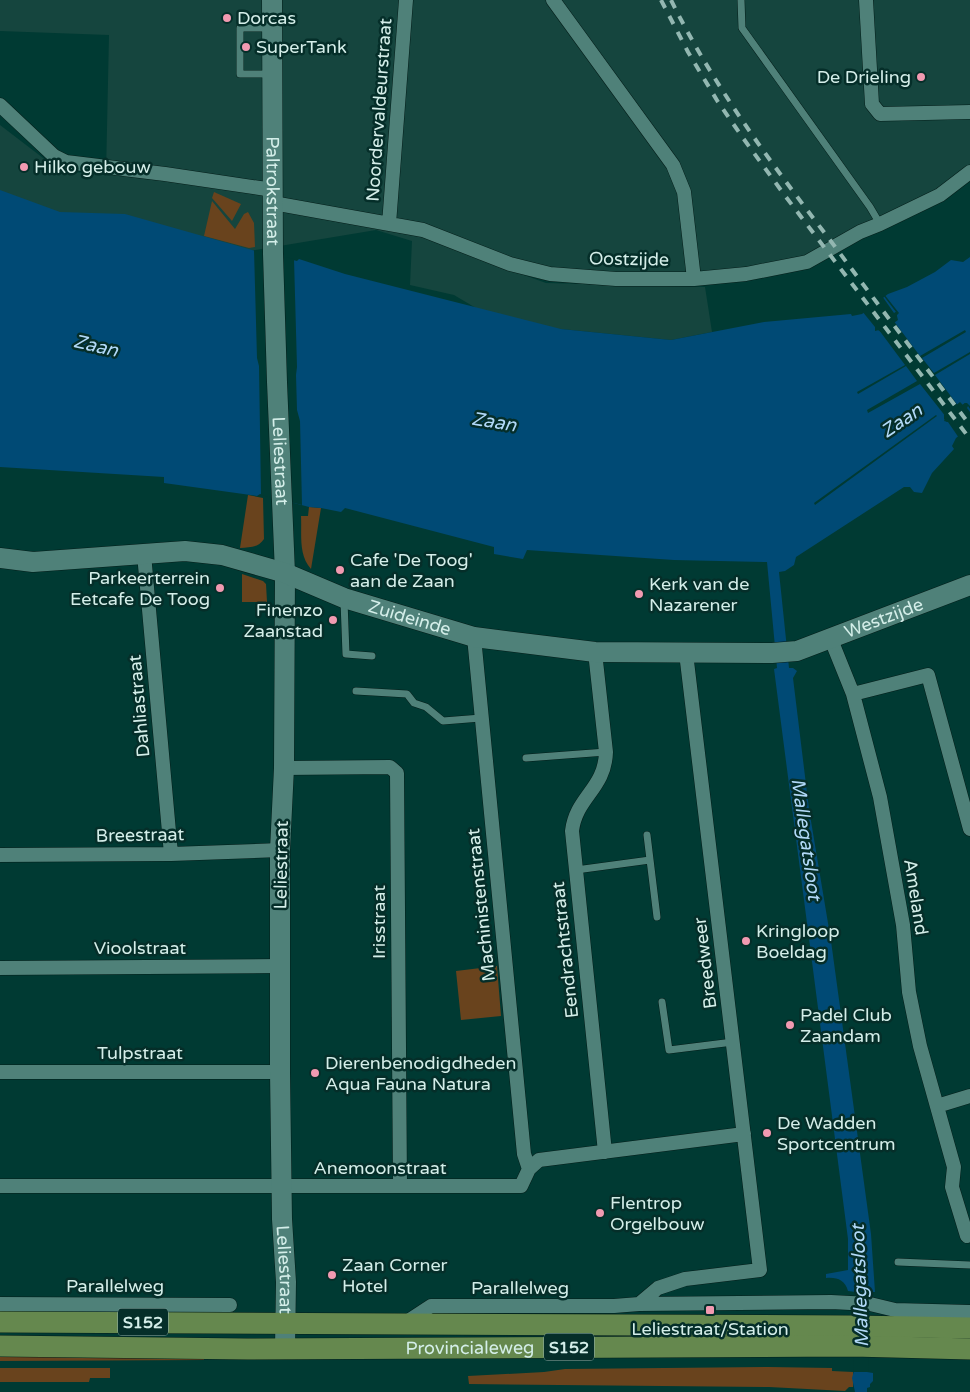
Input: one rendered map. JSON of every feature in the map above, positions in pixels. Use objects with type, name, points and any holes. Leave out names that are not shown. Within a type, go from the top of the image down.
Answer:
[{"type":"main road","name":"Provincialeweg","points":[[0,1322],[405,1323],[861,1336],[970,1349]]},
{"type":"main road","name":"Provincialeweg","points":[[0,1346],[285,1349],[861,1336],[970,1328]]},
{"type":"street","name":"Paltrokstraat","points":[[272,0],[273,196],[277,382]]},
{"type":"street","name":"Noordervaldeurstraat","points":[[389,224],[406,0]]},
{"type":"street","points":[[553,0],[673,165],[684,192],[694,278]]},
{"type":"street","points":[[866,0],[872,104],[880,114],[970,112]]},
{"type":"street","name":"Oostzijde","points":[[0,106],[54,156],[66,162],[165,174],[273,196],[389,224],[423,230],[510,264],[550,274],[616,279],[694,278],[746,274],[807,262],[850,237],[940,195],[970,172]]},
{"type":"street","name":"Leliestraat","points":[[277,382],[285,573],[284,768],[280,850],[281,1187],[285,1272],[285,1349]]},
{"type":"street","name":"Zuideinde","points":[[0,558],[33,562],[186,551],[222,555],[285,573],[344,598],[474,637],[595,652],[772,653],[796,651]]},
{"type":"street","name":"Dahliastraat","points":[[144,554],[171,854]]},
{"type":"street","name":"Westzijde","points":[[796,651],[970,585]]},
{"type":"street","name":"Machinistenstraat","points":[[474,637],[524,1154],[529,1169]]},
{"type":"street","name":"Ameland","points":[[830,637],[853,694],[880,797],[902,925],[909,992],[920,1046],[954,1167],[952,1187],[967,1236]]},
{"type":"street","name":"Eendrachtstraat","points":[[595,652],[606,764],[602,776],[580,806],[574,819],[572,830],[605,1152]]},
{"type":"street","name":"Breedweer","points":[[639,1304],[658,1288],[685,1279],[760,1270],[686,653]]},
{"type":"street","points":[[853,694],[928,675],[970,829]]},
{"type":"street","name":"Irisstraat","points":[[284,768],[390,767],[397,773],[400,1186]]},
{"type":"street","name":"Breestraat","points":[[0,855],[171,854],[280,850]]},
{"type":"street","name":"Vioolstraat","points":[[0,968],[280,966]]},
{"type":"street","name":"Tulpstraat","points":[[0,1072],[280,1072]]},
{"type":"street","points":[[937,1106],[970,1096]]},
{"type":"street","name":"Anemoonstraat","points":[[0,1186],[521,1186],[529,1169],[539,1160],[744,1134]]},
{"type":"street","name":"Parallelweg","points":[[405,1323],[431,1306],[854,1303],[870,1304],[895,1310],[970,1312]]},
{"type":"street","name":"Parallelweg","points":[[0,1304],[230,1305]]},
{"type":"lane","points":[[741,0],[742,28],[870,206],[880,224]]},
{"type":"lane","points":[[272,28],[240,28],[240,74],[272,74]]},
{"type":"lane","points":[[344,598],[346,654],[372,656]]},
{"type":"lane","points":[[356,691],[407,694],[414,703],[426,707],[443,721],[481,718]]},
{"type":"lane","points":[[526,758],[606,752]]},
{"type":"lane","points":[[647,835],[657,917]]},
{"type":"lane","points":[[576,870],[650,860]]},
{"type":"lane","points":[[662,1002],[669,1050],[733,1042]]},
{"type":"lane","points":[[898,1262],[970,1265]]},
{"type":"shaded area","points":[[0,0],[970,0],[970,167],[908,219],[761,273],[543,280],[521,274],[546,283],[705,287],[712,332],[671,340],[561,329],[508,327],[454,295],[410,285],[412,241],[376,230],[249,251],[58,217],[0,196],[0,125],[60,171],[106,175],[109,35],[0,31]]},
{"type":"shaded area","points":[[214,192],[241,204],[232,221],[212,198]]},
{"type":"shaded area","points":[[212,201],[235,229],[244,214],[248,212],[254,223],[255,247],[249,248],[204,236]]},
{"type":"shaded area","points":[[248,495],[263,498],[264,539],[256,546],[240,548]]},
{"type":"shaded area","points":[[309,507],[321,508],[311,569],[304,557],[301,537],[301,516],[308,516]]},
{"type":"shaded area","points":[[242,574],[263,581],[266,584],[267,602],[242,602]]},
{"type":"shaded area","points":[[497,966],[501,1016],[461,1020],[456,971]]},
{"type":"shaded area","points":[[0,1356],[204,1356],[204,1360],[0,1361]]},
{"type":"shaded area","points":[[0,1368],[110,1368],[110,1378],[90,1378],[89,1382],[0,1382]]},
{"type":"shaded area","points":[[832,1368],[832,1371],[853,1372],[853,1387],[849,1387],[845,1391],[769,1387],[469,1384],[468,1376],[565,1369]]},
{"type":"water","points":[[0,190],[60,212],[125,214],[252,250],[297,261],[299,259],[345,274],[561,329],[671,340],[764,322],[862,314],[888,294],[907,287],[935,272],[951,260],[963,262],[970,257],[970,427],[956,438],[952,446],[954,449],[932,473],[922,493],[914,492],[910,487],[904,487],[796,557],[794,565],[785,571],[779,572],[789,668],[797,671],[793,678],[809,809],[831,941],[871,1234],[875,1292],[870,1292],[867,1372],[873,1373],[873,1381],[870,1387],[867,1388],[867,1392],[855,1392],[852,1378],[854,1371],[856,1292],[848,1291],[845,1284],[840,1280],[826,1278],[826,1274],[848,1270],[848,1239],[774,669],[777,668],[767,562],[674,560],[527,550],[523,559],[494,554],[494,547],[345,508],[341,512],[309,507],[260,494],[257,496],[164,483],[164,477],[0,467]],"holes":[[[896,312],[898,320],[881,332],[875,328]],[[960,402],[963,405],[965,403],[967,407],[947,422],[944,419],[944,415]]]},
{"type":"pier","points":[[254,250],[294,259],[297,410],[300,421],[302,505],[261,495],[259,366],[257,358]]},
{"type":"pier","points":[[884,294],[899,313],[879,328],[881,329],[893,320],[920,356],[965,330],[966,332],[922,358],[934,373],[970,352],[970,354],[935,375],[959,407],[947,416],[948,419],[963,407],[961,406],[965,403],[970,406],[970,409],[968,406],[967,408],[970,412],[970,430],[959,438],[948,422],[944,421],[946,417],[920,384],[868,413],[867,410],[917,381],[906,366],[858,394],[857,392],[905,365],[879,330],[875,331],[875,327],[862,311],[882,296],[894,313],[896,312]]},
{"type":"pier","points":[[937,416],[815,505],[814,503]]},
{"type":"pier","points":[[855,1292],[870,1292],[868,1372],[853,1372]]},
{"type":"railway","points":[[661,0],[688,52],[718,102],[743,138],[970,439]]},
{"type":"railway","points":[[671,0],[706,63],[744,124],[970,425]]},
{"type":"place","name":"Dorcas","points":[[227,18]]},
{"type":"place","name":"SuperTank","points":[[246,47]]},
{"type":"place","name":"De Drieling","points":[[921,77]]},
{"type":"place","name":"Hilko gebouw","points":[[24,167]]},
{"type":"place","name":"Cafe 'De Toog' aan de Zaan","points":[[340,570]]},
{"type":"place","name":"Parkeerterrein Eetcafe De Toog","points":[[220,588]]},
{"type":"place","name":"Kerk van de Nazarener","points":[[639,594]]},
{"type":"place","name":"Finenzo Zaanstad","points":[[333,620]]},
{"type":"place","name":"Kringloop Boeldag","points":[[746,941]]},
{"type":"place","name":"Padel Club Zaandam","points":[[790,1025]]},
{"type":"place","name":"Dierenbenodigdheden Aqua Fauna Natura","points":[[315,1073]]},
{"type":"place","name":"De Wadden Sportcentrum","points":[[767,1133]]},
{"type":"place","name":"Flentrop Orgelbouw","points":[[600,1213]]},
{"type":"place","name":"Zaan Corner Hotel","points":[[332,1275]]},
{"type":"place","name":"Leliestraat/Station","points":[[710,1310]]},
{"type":"water label","name":"Zaan","points":[[96,345]]},
{"type":"water label","name":"Zaan","points":[[901,420]]},
{"type":"water label","name":"Zaan","points":[[494,421]]},
{"type":"water label","name":"Mallegatsloot","points":[[807,839]]},
{"type":"water label","name":"Mallegatsloot","points":[[859,1286]]}]
